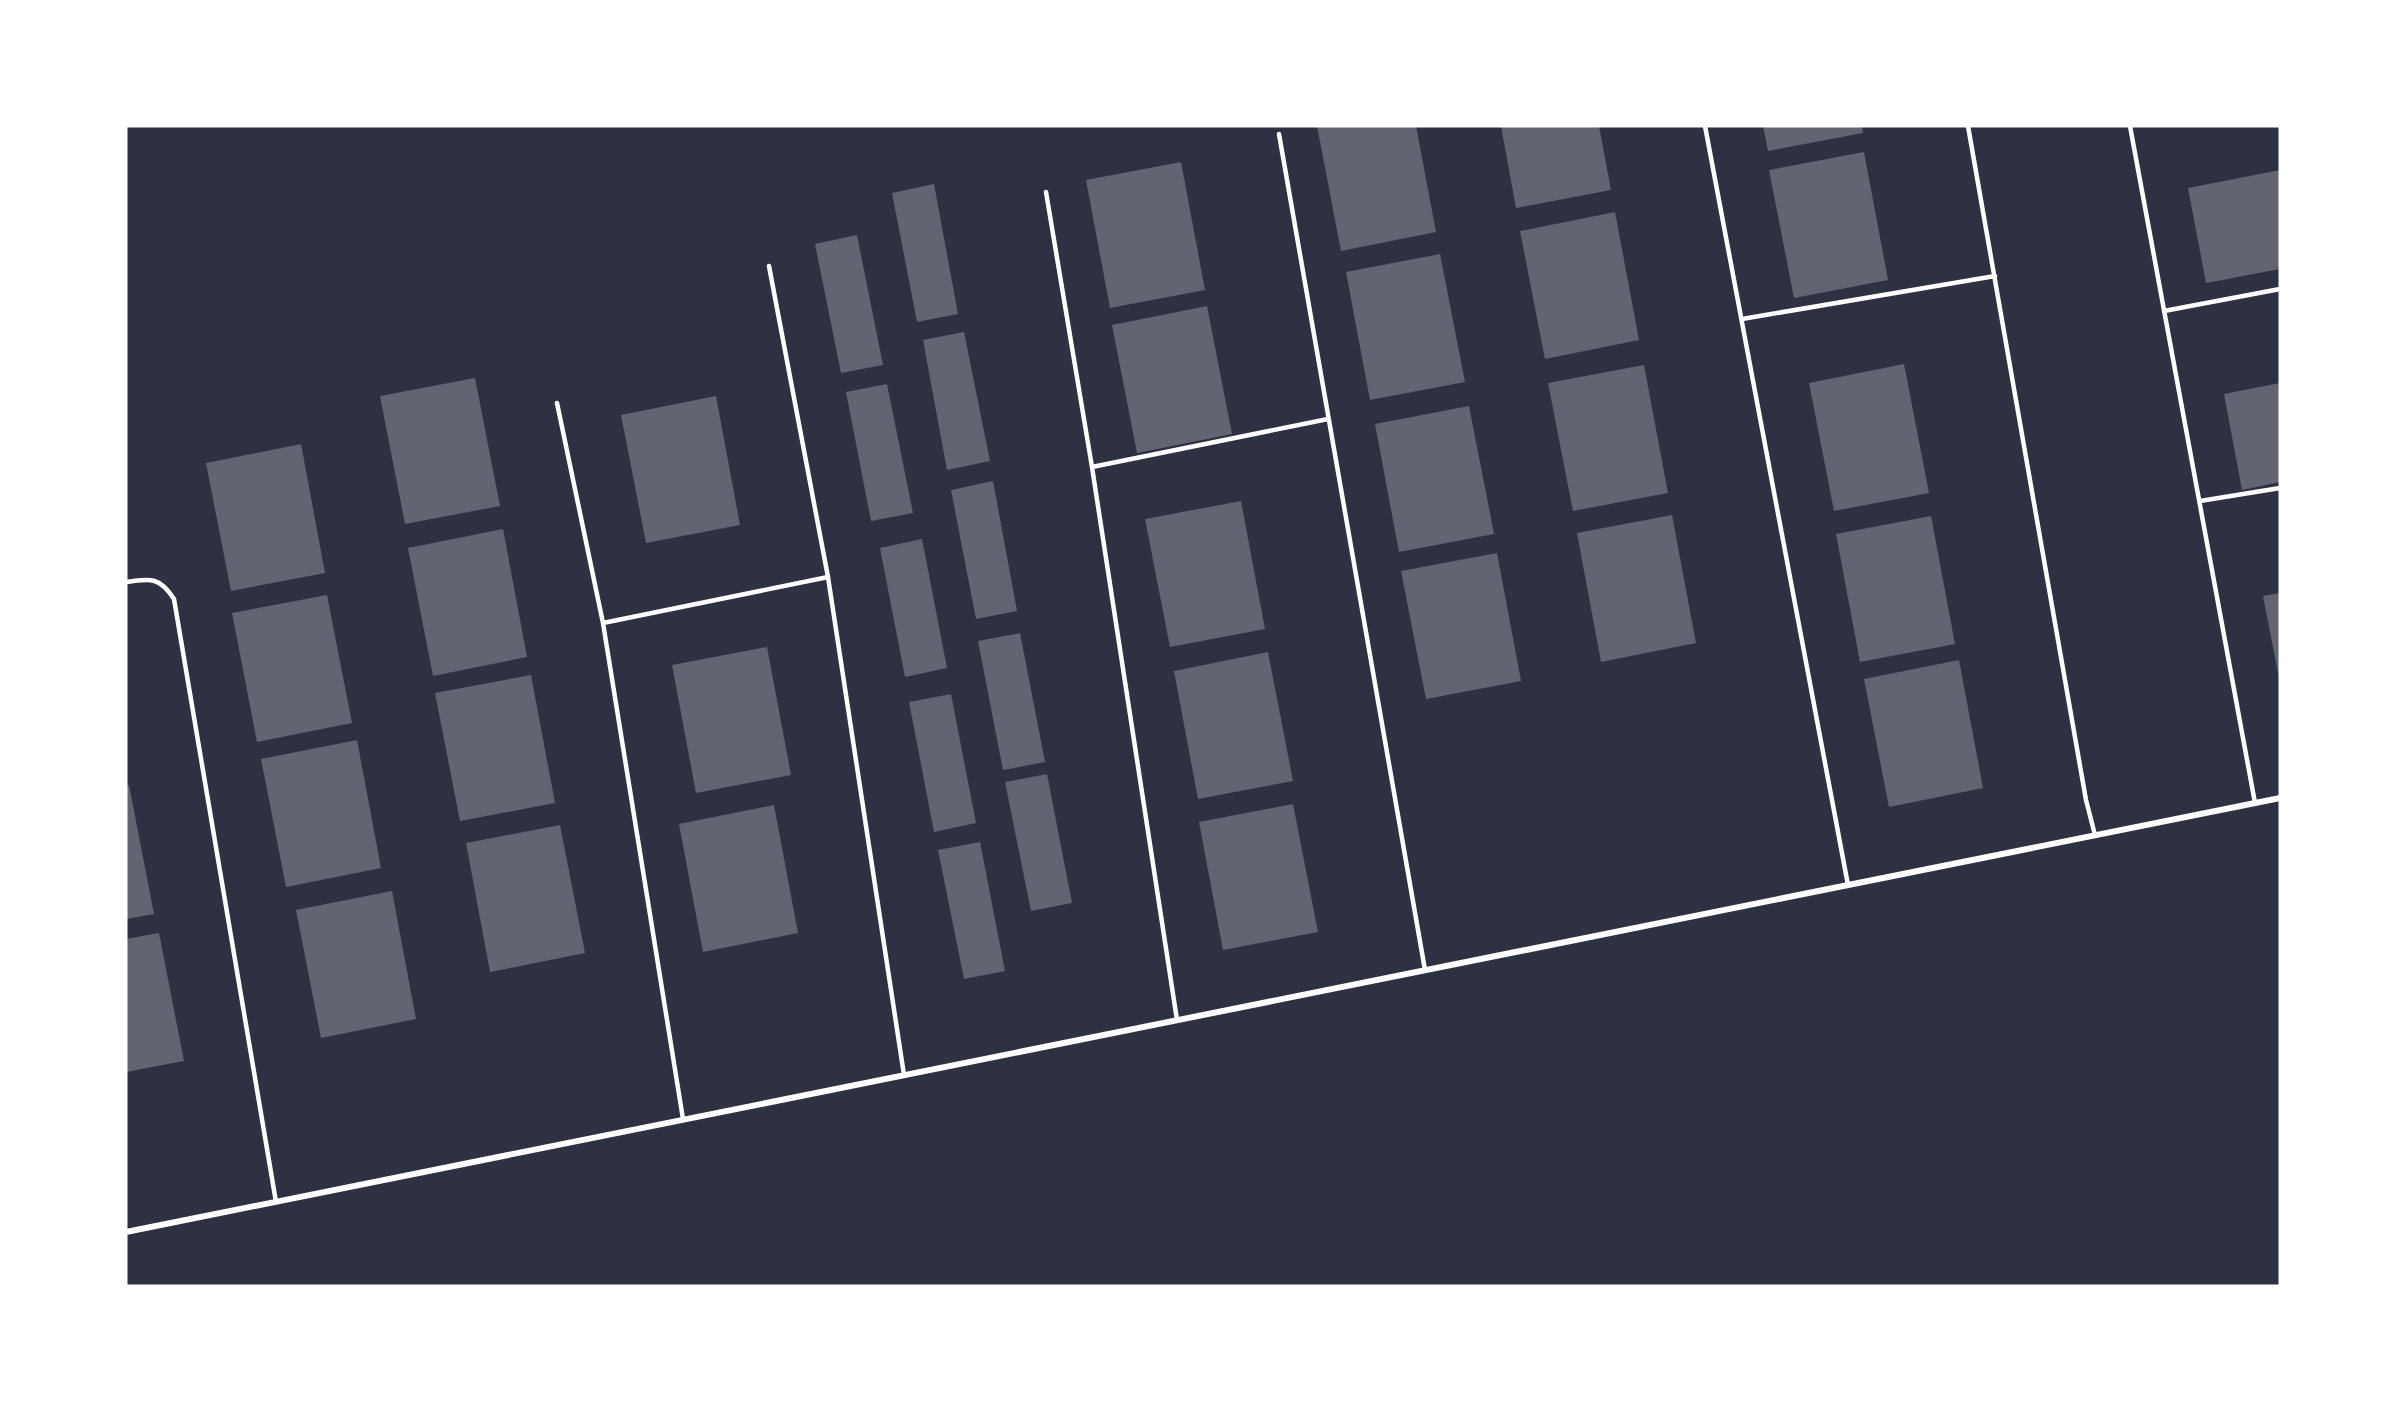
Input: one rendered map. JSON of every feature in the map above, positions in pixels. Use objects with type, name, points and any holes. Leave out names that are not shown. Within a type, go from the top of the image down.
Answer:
[{"type":"street","points":[[126,1232],[2280,798]]},
{"type":"lane","points":[[1706,126],[1848,885]]},
{"type":"lane","points":[[1968,126],[2086,800],[2095,835]]},
{"type":"lane","points":[[2130,126],[2255,803]]},
{"type":"lane","points":[[1279,134],[1425,970]]},
{"type":"lane","points":[[1046,192],[1092,467],[1177,1020]]},
{"type":"lane","points":[[769,266],[828,577],[904,1075]]},
{"type":"lane","points":[[1742,319],[1995,276]]},
{"type":"lane","points":[[2164,311],[2280,289]]},
{"type":"lane","points":[[557,403],[603,623],[683,1119]]},
{"type":"lane","points":[[1092,467],[1328,419]]},
{"type":"lane","points":[[2200,501],[2280,488]]},
{"type":"lane","points":[[603,623],[828,577]]},
{"type":"lane","points":[[126,582],[149,579],[166,585],[174,599],[276,1202]]},
{"type":"building","points":[[1317,126],[1416,126],[1436,232],[1341,251]]},
{"type":"building","points":[[1501,126],[1599,126],[1611,190],[1516,208]]},
{"type":"building","points":[[1763,126],[1862,126],[1863,133],[1768,151]]},
{"type":"building","points":[[1864,152],[1888,280],[1794,298],[1769,170]]},
{"type":"building","points":[[1181,162],[1205,290],[1110,308],[1086,180]]},
{"type":"building","points":[[2280,170],[2280,269],[2206,283],[2188,188]]},
{"type":"building","points":[[934,184],[958,314],[917,322],[892,193]]},
{"type":"building","points":[[1615,212],[1639,340],[1545,359],[1520,231]]},
{"type":"building","points":[[857,235],[883,365],[841,373],[815,244]]},
{"type":"building","points":[[1440,254],[1465,382],[1370,400],[1346,272]]},
{"type":"building","points":[[1207,306],[1232,434],[1137,453],[1112,325]]},
{"type":"building","points":[[964,332],[990,461],[947,470],[923,340]]},
{"type":"building","points":[[1904,364],[1929,493],[1834,511],[1809,383]]},
{"type":"building","points":[[1644,365],[1668,493],[1573,511],[1548,383]]},
{"type":"building","points":[[475,378],[500,506],[405,524],[380,396]]},
{"type":"building","points":[[2280,383],[2280,482],[2242,490],[2224,394]]},
{"type":"building","points":[[887,384],[913,513],[871,521],[846,392]]},
{"type":"building","points":[[716,396],[740,525],[646,543],[621,415]]},
{"type":"building","points":[[1469,406],[1494,534],[1399,552],[1375,424]]},
{"type":"building","points":[[301,444],[325,573],[231,591],[206,463]]},
{"type":"building","points":[[993,481],[1017,611],[976,619],[951,490]]},
{"type":"building","points":[[1241,501],[1265,629],[1170,647],[1145,519]]},
{"type":"building","points":[[1672,515],[1696,643],[1601,662],[1577,533]]},
{"type":"building","points":[[1931,516],[1955,644],[1860,662],[1836,534]]},
{"type":"building","points":[[503,529],[527,657],[433,676],[408,548]]},
{"type":"building","points":[[922,539],[947,668],[905,677],[880,548]]},
{"type":"building","points":[[1497,553],[1521,681],[1426,699],[1401,571]]},
{"type":"building","points":[[2280,593],[2280,678],[2279,678],[2263,596]]},
{"type":"building","points":[[327,595],[352,723],[257,742],[232,613]]},
{"type":"building","points":[[1020,633],[1045,762],[1003,770],[978,641]]},
{"type":"building","points":[[767,647],[791,775],[696,793],[672,665]]},
{"type":"building","points":[[1268,652],[1293,781],[1198,799],[1174,671]]},
{"type":"building","points":[[1959,660],[1983,788],[1889,807],[1864,679]]},
{"type":"building","points":[[531,675],[555,803],[460,821],[435,693]]},
{"type":"building","points":[[951,694],[976,823],[934,832],[909,702]]},
{"type":"building","points":[[357,740],[381,868],[286,887],[261,759]]},
{"type":"building","points":[[1047,774],[1072,903],[1031,911],[1005,782]]},
{"type":"building","points":[[129,785],[154,914],[126,919],[126,786]]},
{"type":"building","points":[[1293,804],[1318,932],[1223,950],[1199,822]]},
{"type":"building","points":[[774,805],[798,933],[703,952],[679,824]]},
{"type":"building","points":[[560,825],[585,953],[490,972],[466,843]]},
{"type":"building","points":[[980,842],[1005,971],[964,979],[938,850]]},
{"type":"building","points":[[392,891],[416,1019],[321,1038],[296,910]]},
{"type":"building","points":[[159,933],[184,1061],[126,1072],[126,939]]}]
